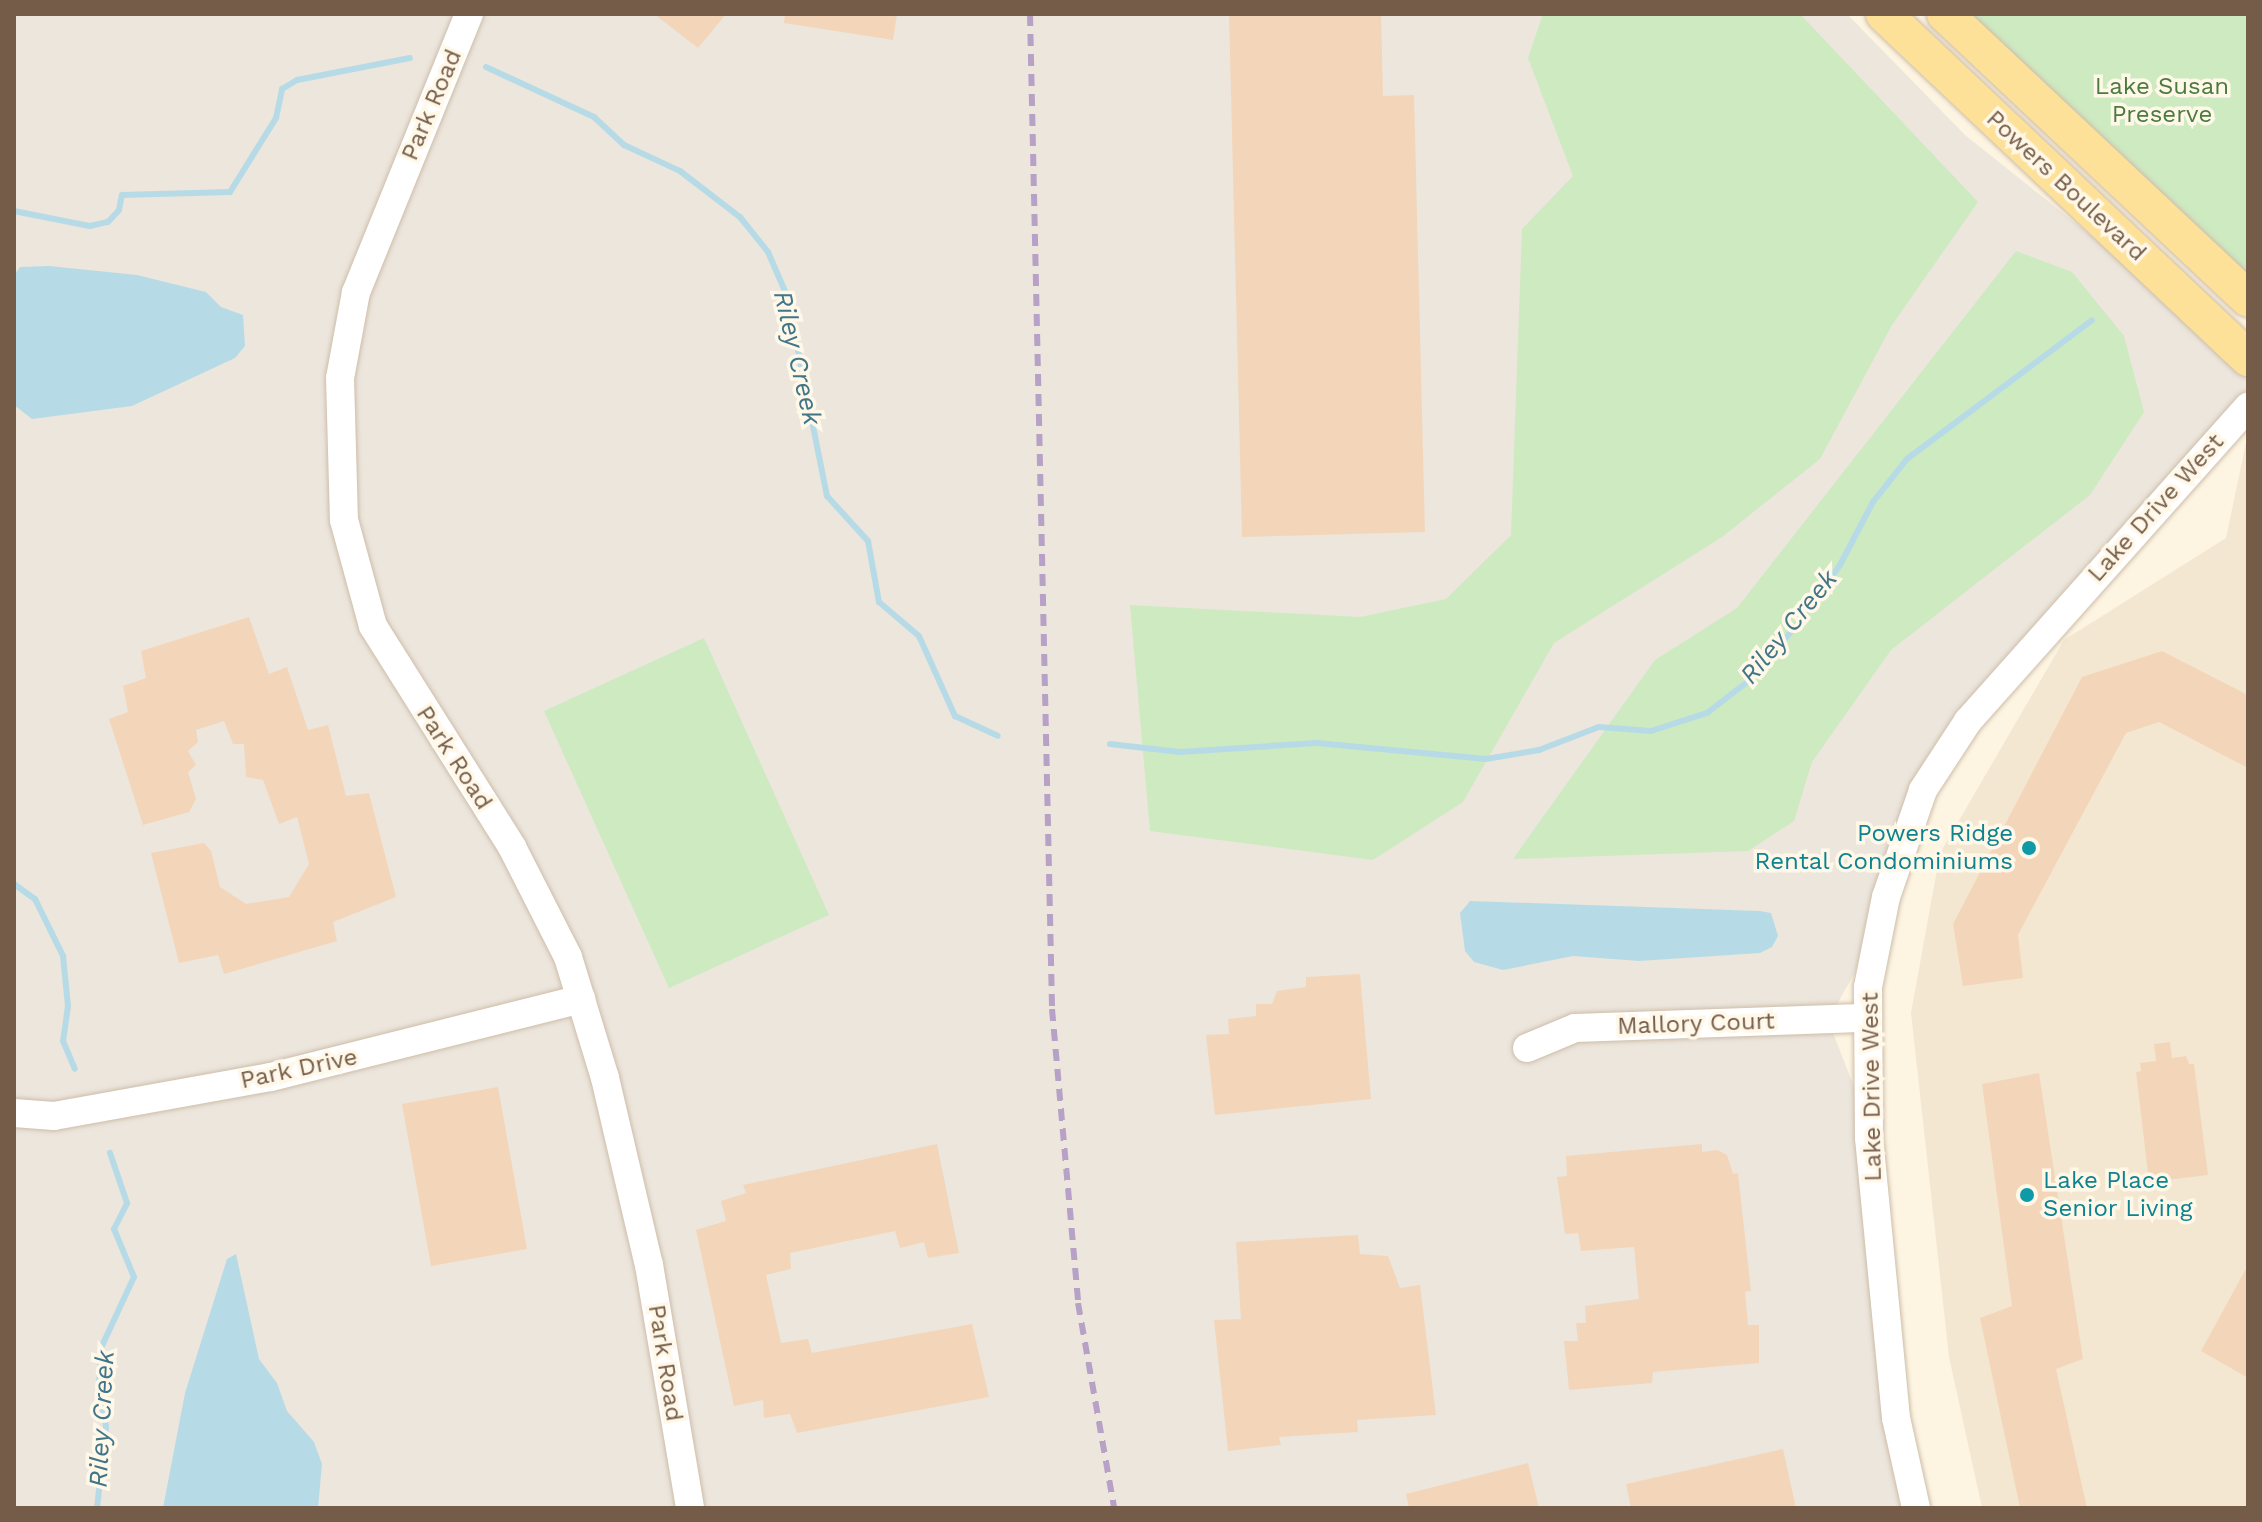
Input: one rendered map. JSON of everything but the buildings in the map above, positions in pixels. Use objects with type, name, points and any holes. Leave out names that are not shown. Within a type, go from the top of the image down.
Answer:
[{"type":"main road","name":"Powers Boulevard","points":[[1884,14],[2248,358]]},
{"type":"main road","name":"Powers Boulevard","points":[[1945,14],[2248,299]]},
{"type":"street","name":"Park Road","points":[[469,14],[356,292],[340,378],[344,520],[373,626],[512,847],[568,957],[649,1265],[690,1508]]},
{"type":"street","name":"Lake Drive West","points":[[1916,1508],[1896,1418],[1869,1138],[1868,987],[1886,897],[1923,790],[1968,721],[2248,407]]},
{"type":"street","name":"Park Drive","points":[[14,1113],[54,1116],[271,1077],[581,999]]},
{"type":"street","name":"Mallory Court","points":[[1527,1048],[1575,1028],[1868,1018]]},
{"type":"shaded area","points":[[14,14],[1847,14],[1965,135],[2248,361],[2248,407],[2008,675],[1909,828],[1879,930],[1828,1020],[1868,1123],[1918,1508],[14,1508]]},
{"type":"shaded area","points":[[2248,433],[2248,1508],[1982,1508],[1949,1357],[1911,1013],[1940,853],[2064,640],[2226,538]]},
{"type":"green space","points":[[1543,14],[1800,14],[1978,202],[1892,325],[1820,459],[1722,537],[1554,643],[1463,802],[1373,860],[1150,831],[1130,605],[1360,617],[1446,599],[1511,535],[1522,229],[1573,176],[1528,58]]},
{"type":"green space","name":"Lake Susan Preserve","points":[[1945,14],[2248,14],[2248,299]]},
{"type":"green space","points":[[2016,251],[2072,272],[2124,336],[2144,412],[2090,495],[1891,650],[1812,762],[1794,821],[1748,851],[1513,859],[1655,660],[1737,608]]},
{"type":"green space","points":[[704,638],[829,915],[669,988],[544,711]]},
{"type":"water","points":[[49,266],[137,275],[206,292],[221,307],[243,315],[245,346],[235,358],[132,406],[32,419],[14,405],[14,275],[20,267]]},
{"type":"water","points":[[1470,901],[1760,911],[1771,913],[1778,936],[1772,947],[1760,953],[1639,961],[1573,956],[1503,970],[1474,962],[1465,951],[1460,913]]},
{"type":"water","points":[[236,1254],[259,1359],[277,1383],[287,1411],[314,1442],[322,1464],[318,1508],[163,1508],[185,1393],[227,1259]]},
{"type":"waterway","name":"Riley Creek","points":[[14,211],[90,226],[108,222],[119,210],[122,195],[230,192],[276,118],[282,89],[297,80],[410,58]]},
{"type":"waterway","name":"Riley Creek","points":[[486,67],[594,117],[624,145],[680,171],[740,217],[768,252],[787,296],[827,496],[868,541],[879,602],[919,636],[955,716],[998,736]]},
{"type":"waterway","name":"Riley Creek","points":[[1110,744],[1180,752],[1317,743],[1486,759],[1539,750],[1599,727],[1651,731],[1707,713],[1751,679],[1796,626],[1840,565],[1873,502],[1907,459],[2092,320]]},
{"type":"waterway","name":"Riley Creek","points":[[14,884],[35,899],[63,956],[68,1006],[63,1041],[75,1069]]},
{"type":"waterway","name":"Riley Creek","points":[[97,1508],[106,1426],[99,1387],[101,1348],[134,1277],[114,1229],[127,1203],[110,1153]]},
{"type":"railway","points":[[1030,14],[1052,1009],[1078,1303],[1114,1508]]},
{"type":"place","name":"Powers Ridge Rental Condominiums","points":[[2029,848]]},
{"type":"place","name":"Lake Place Senior Living","points":[[2027,1195]]}]
